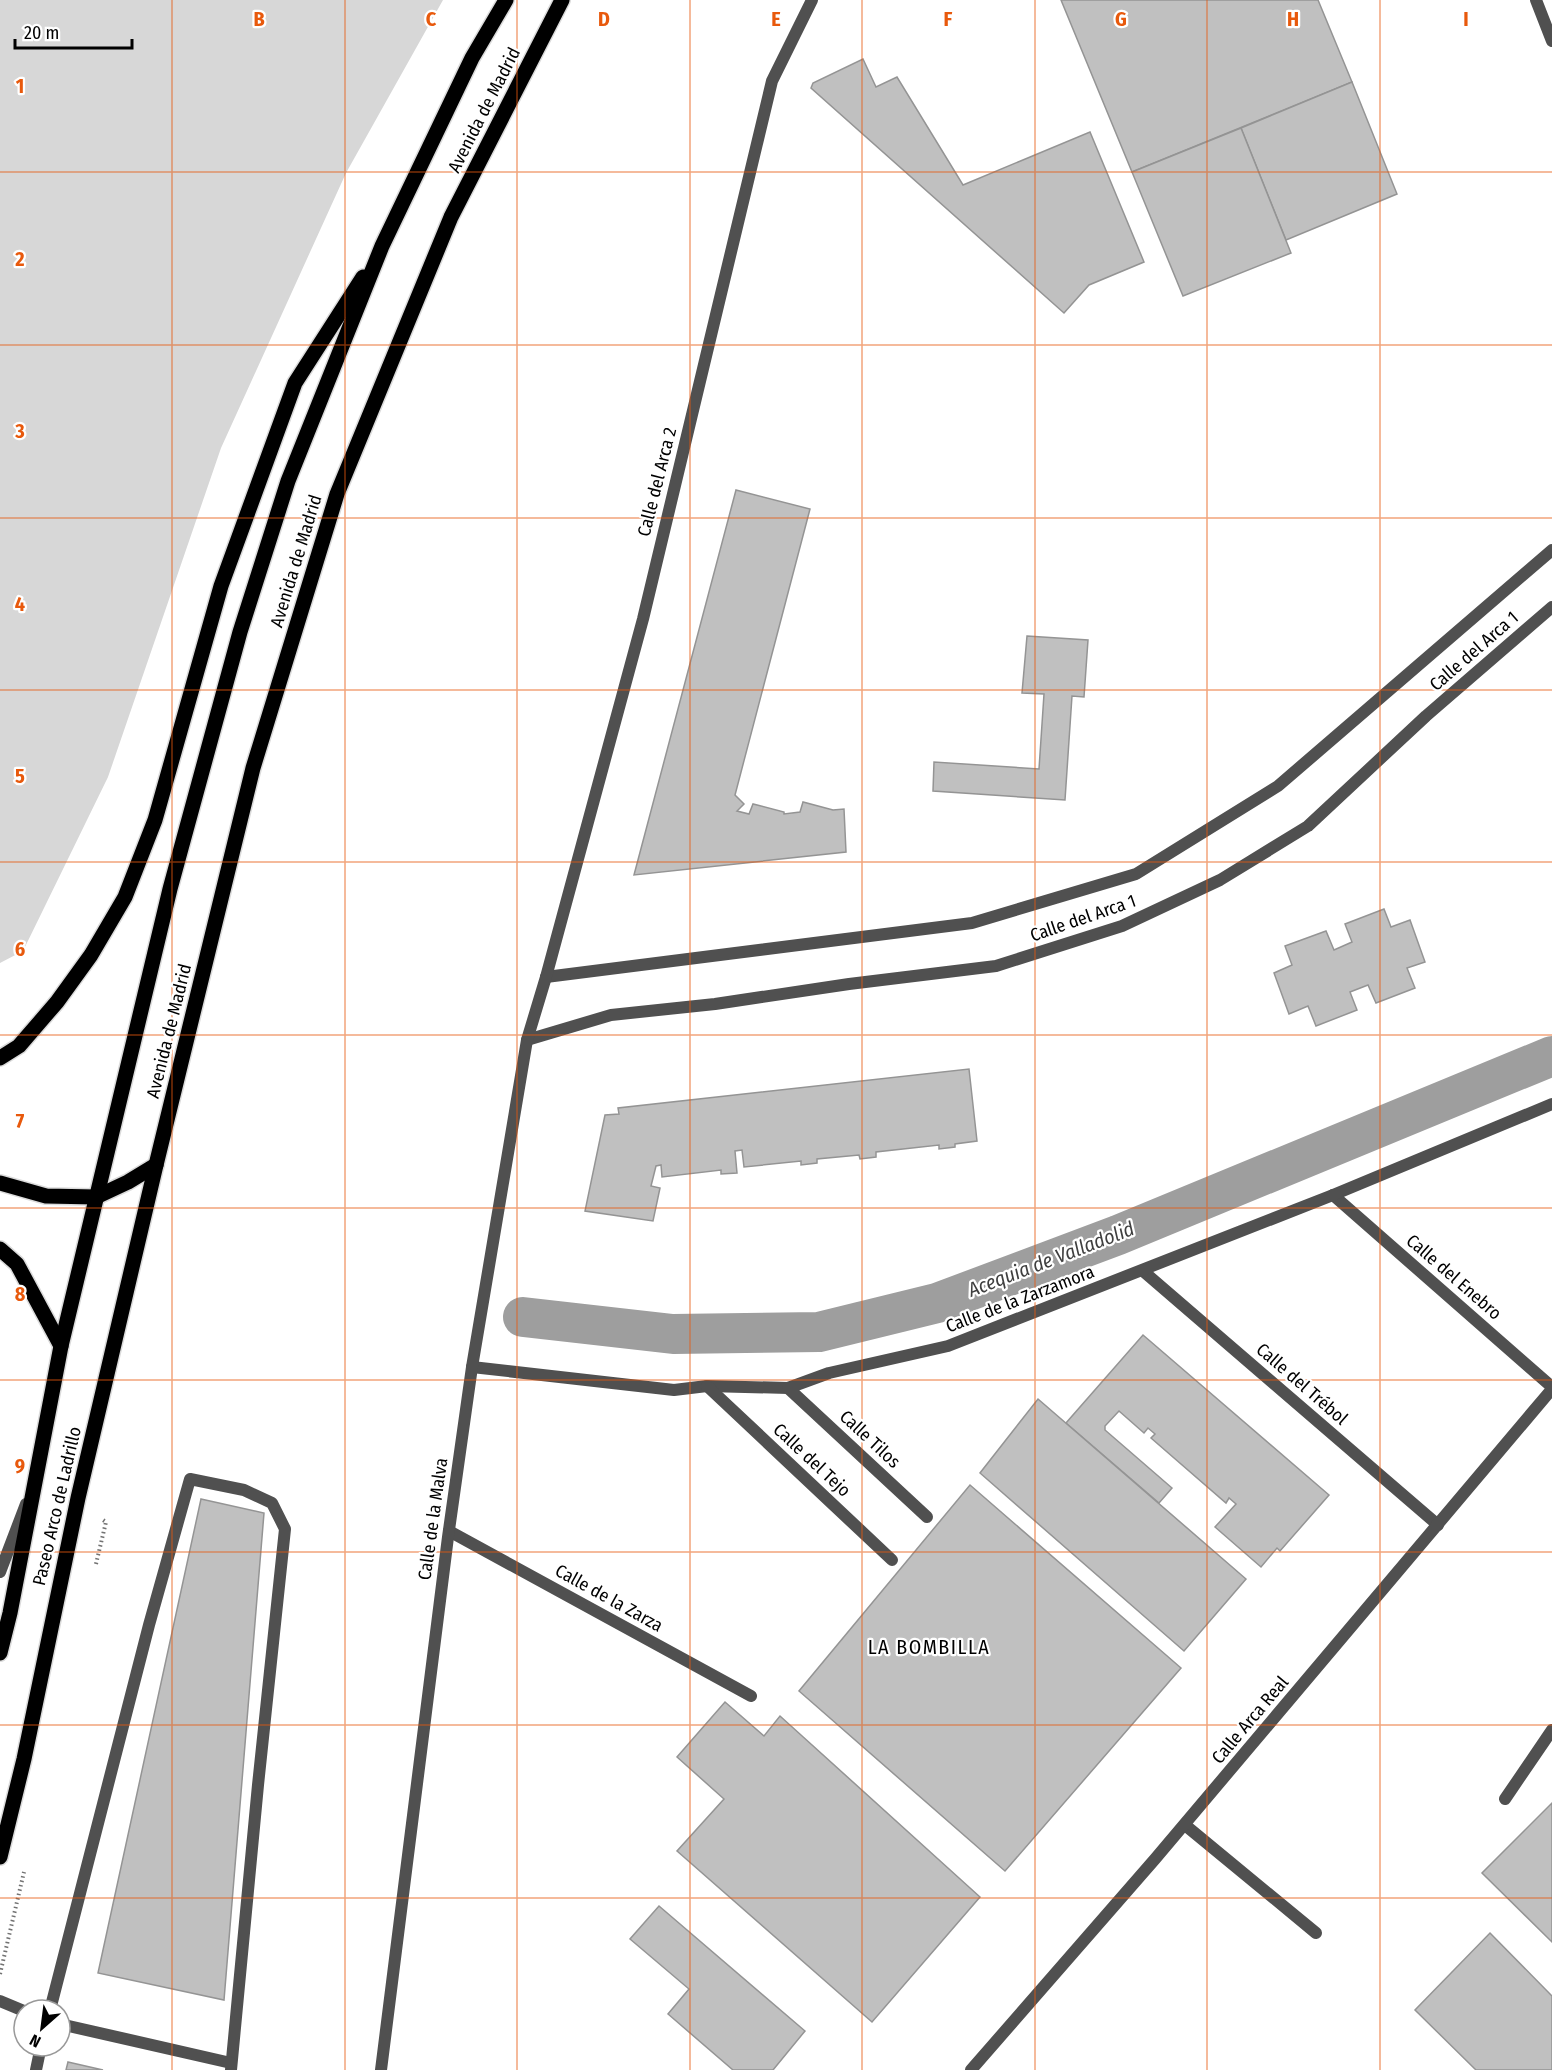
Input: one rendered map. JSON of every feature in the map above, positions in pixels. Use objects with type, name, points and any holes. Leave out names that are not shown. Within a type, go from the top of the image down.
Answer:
[{"type":"main road","name":"Avenida de Madrid","points":[[96,1197],[170,889],[240,632],[288,481],[382,246],[472,58],[506,0]]},
{"type":"main road","name":"Avenida de Madrid","points":[[156,1165],[254,768],[337,494],[451,217],[562,0]]},
{"type":"main road","name":"Avenida de Madrid","points":[[0,1058],[19,1046],[57,1002],[91,956],[124,897],[154,820],[221,586],[295,383],[382,246]]},
{"type":"main road","points":[[0,1183],[46,1196],[96,1197],[128,1182],[156,1165]]},
{"type":"main road","name":"Paseo Arco de Ladrillo","points":[[0,1857],[24,1759],[78,1498],[156,1165]]},
{"type":"main road","name":"Paseo Arco de Ladrillo","points":[[0,1653],[10,1613],[61,1346],[96,1197]]},
{"type":"main road","points":[[0,1249],[17,1264],[61,1346]]},
{"type":"street","name":"Calle del Arca 2","points":[[546,977],[643,619],[772,81],[812,0]]},
{"type":"street","points":[[1536,0],[1552,40]]},
{"type":"street","name":"Calle del Arca 1","points":[[546,977],[972,923],[1136,874],[1278,786],[1552,550]]},
{"type":"street","name":"Calle del Arca 1","points":[[527,1040],[611,1015],[715,1004],[849,984],[996,966],[1122,926],[1220,880],[1308,826],[1426,716],[1552,607]]},
{"type":"street","name":"Calle de la Malva","points":[[381,2070],[472,1367],[527,1040],[546,977]]},
{"type":"street","name":"Calle de la Zarzamora","points":[[472,1367],[674,1390],[707,1386],[788,1388],[829,1373],[948,1346],[1333,1195],[1552,1104]]},
{"type":"street","name":"Calle del Enebro","points":[[1333,1195],[1552,1388]]},
{"type":"street","name":"Calle del Trébol","points":[[1143,1271],[1438,1525]]},
{"type":"street","name":"Calle del Tejo","points":[[707,1386],[892,1560]]},
{"type":"street","name":"Calle Tilos","points":[[788,1388],[927,1517]]},
{"type":"street","name":"Calle Arca Real","points":[[971,2070],[1185,1825],[1552,1388]]},
{"type":"street","points":[[53,1998],[149,1625],[190,1479],[244,1490],[272,1503],[285,1529],[256,1796],[231,2066],[72,2027]]},
{"type":"street","name":"Paseo Arco de Ladrillo","points":[[0,1572],[35,1480]]},
{"type":"street","name":"Calle de la Zarza","points":[[449,1531],[751,1696]]},
{"type":"street","points":[[1505,1799],[1552,1730]]},
{"type":"street","points":[[1185,1825],[1316,1933]]},
{"type":"shaded area","points":[[0,0],[443,0],[346,173],[221,448],[108,777],[23,951],[0,963]]},
{"type":"building","points":[[1061,0],[1318,0],[1352,82],[1132,172]]},
{"type":"building","points":[[863,59],[876,87],[897,77],[963,185],[1090,132],[1144,262],[1089,285],[1064,313],[811,88],[813,83]]},
{"type":"building","points":[[1352,82],[1397,194],[1286,240],[1241,128]]},
{"type":"building","points":[[1241,128],[1291,253],[1183,296],[1132,172]]},
{"type":"building","points":[[736,490],[810,509],[735,795],[744,804],[737,811],[749,814],[753,804],[784,812],[784,814],[800,812],[803,802],[833,810],[844,809],[846,852],[634,875]]},
{"type":"building","points":[[1027,636],[1088,640],[1084,697],[1072,696],[1065,800],[933,791],[934,762],[1039,769],[1044,694],[1022,693]]},
{"type":"building","points":[[1384,909],[1391,927],[1410,920],[1425,962],[1407,968],[1415,988],[1376,1003],[1368,985],[1350,992],[1357,1010],[1316,1026],[1308,1006],[1289,1014],[1274,973],[1292,965],[1285,946],[1326,931],[1334,950],[1352,942],[1345,924]]},
{"type":"building","points":[[969,1069],[977,1141],[939,1149],[939,1145],[876,1152],[876,1157],[860,1159],[859,1155],[817,1159],[817,1163],[801,1165],[801,1161],[744,1167],[742,1150],[735,1151],[737,1173],[721,1174],[721,1170],[662,1177],[661,1165],[656,1166],[651,1186],[660,1188],[653,1221],[585,1211],[605,1115],[619,1114],[618,1108]]},
{"type":"building","points":[[1143,1335],[1329,1495],[1280,1551],[1277,1548],[1261,1567],[1215,1527],[1236,1504],[1229,1498],[1226,1503],[1151,1438],[1155,1434],[1148,1428],[1144,1433],[1119,1411],[1105,1426],[1105,1430],[1172,1488],[1159,1503],[1066,1423]]},
{"type":"building","points":[[1038,1399],[1246,1579],[1184,1651],[980,1473]]},
{"type":"building","points":[[970,1485],[1181,1668],[1005,1871],[799,1691]]},
{"type":"building","points":[[201,1499],[264,1513],[224,2000],[98,1973]]},
{"type":"building","points":[[725,1702],[764,1736],[780,1716],[980,1897],[872,2022],[677,1851],[724,1799],[677,1757]]},
{"type":"building","points":[[1552,1803],[1552,1942],[1482,1873]]},
{"type":"building","points":[[659,1906],[805,2031],[773,2070],[733,2070],[668,2014],[689,1989],[630,1939]]},
{"type":"building","points":[[1490,1933],[1552,1996],[1552,2070],[1476,2070],[1415,2010]]},
{"type":"building","points":[[68,2062],[103,2070],[66,2070]]},
{"type":"waterway","name":"Acequia de Valladolid","points":[[523,1317],[673,1334],[819,1332],[937,1303],[1118,1235],[1552,1056]]},
{"type":"district","name":"LA BOMBILLA","points":[[929,1647]]}]
